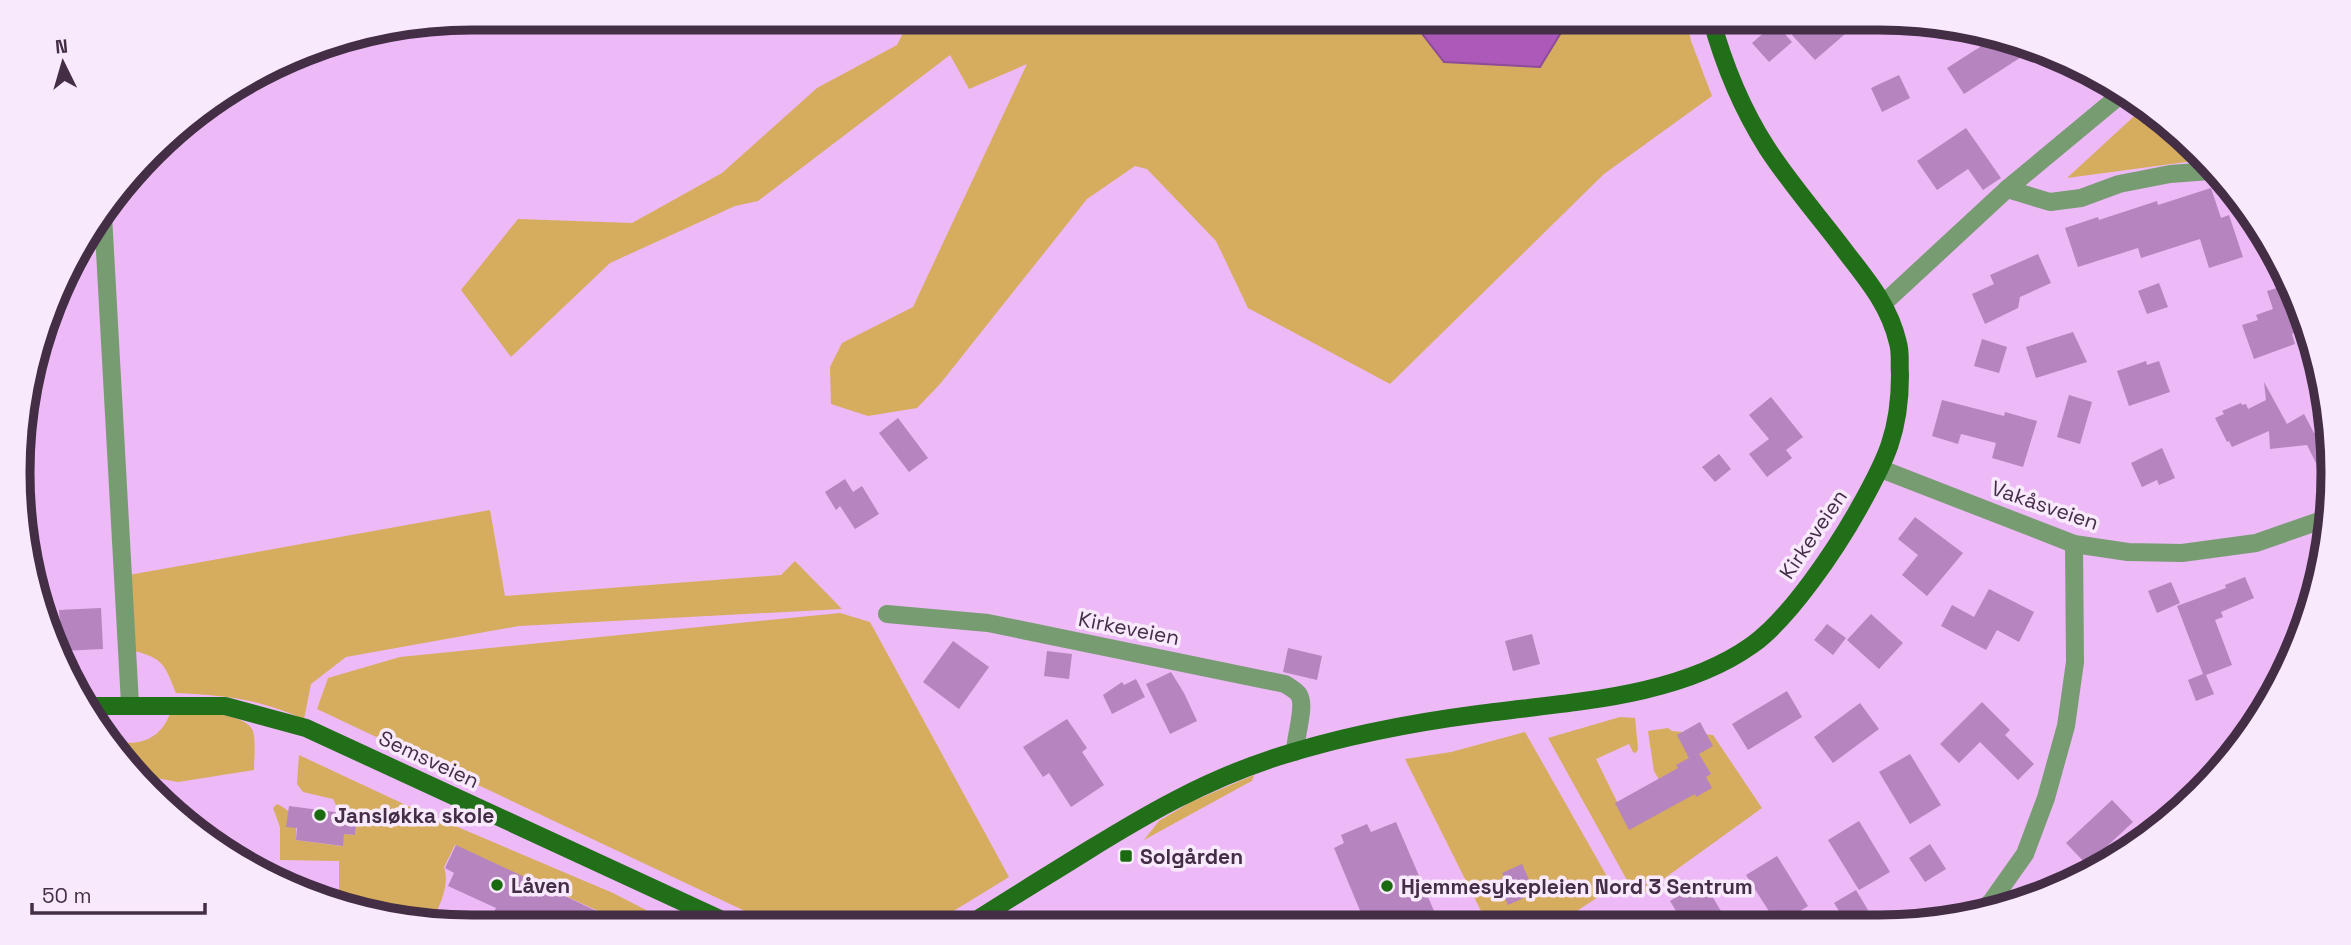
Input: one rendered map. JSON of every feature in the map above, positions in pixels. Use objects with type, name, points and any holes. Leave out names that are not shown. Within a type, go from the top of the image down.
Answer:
[{"type":"main road","name":"Kirkeveien","points":[[985,915],[1165,803],[1231,773],[1294,752],[1379,731],[1587,699],[1687,678],[1720,665],[1757,641],[1787,610],[1847,529],[1881,469],[1892,443],[1900,402],[1899,346],[1885,302],[1766,147],[1724,63],[1714,30]]},
{"type":"main road","name":"Semsveien","points":[[96,706],[225,706],[306,728],[711,915]]},
{"type":"street","points":[[1885,302],[2007,189],[2116,99]]},
{"type":"street","points":[[2007,189],[2050,202],[2081,198],[2132,181],[2203,172]]},
{"type":"street","points":[[104,227],[130,705]]},
{"type":"street","name":"Vakåsveien","points":[[1881,469],[2074,544],[2128,552],[2182,553],[2256,543],[2318,521]]},
{"type":"street","points":[[1992,900],[2025,854],[2046,798],[2066,726],[2075,662],[2074,544]]},
{"type":"street","name":"Kirkeveien","points":[[887,614],[988,623],[1285,684],[1298,694],[1303,708],[1296,731],[1294,752]]},
{"type":"shaded area","points":[[904,30],[1434,30],[1540,67],[1563,30],[1689,30],[1712,96],[1604,174],[1390,384],[1248,308],[1216,241],[1147,169],[1135,166],[1087,199],[940,384],[917,408],[868,416],[831,404],[830,367],[842,343],[913,307],[1027,64],[969,89],[950,55],[758,201],[735,206],[610,263],[511,357],[461,290],[518,219],[632,223],[722,173],[817,88],[897,45]]},
{"type":"shaded area","points":[[1419,30],[1563,30],[1540,67],[1444,62]]},
{"type":"shaded area","points":[[2137,113],[2194,161],[2067,178]]},
{"type":"shaded area","points":[[490,510],[505,596],[781,575],[795,561],[842,609],[519,626],[346,657],[311,684],[304,719],[241,699],[176,693],[158,660],[134,651],[129,575]]},
{"type":"shaded area","points":[[840,613],[870,622],[1009,877],[947,915],[754,915],[317,709],[328,678],[400,657]]},
{"type":"shaded area","points":[[171,711],[190,711],[240,720],[253,731],[254,770],[178,782],[151,777],[121,742],[133,743],[149,738],[162,728]]},
{"type":"shaded area","points":[[1620,717],[1635,718],[1638,749],[1636,753],[1629,744],[1596,759],[1620,808],[1669,797],[1654,771],[1648,731],[1668,728],[1672,731],[1713,735],[1762,808],[1637,898],[1548,738]]},
{"type":"shaded area","points":[[1525,732],[1613,887],[1571,915],[1483,915],[1405,759],[1451,752]]},
{"type":"shaded area","points":[[299,755],[408,806],[613,893],[656,915],[607,915],[544,886],[545,882],[534,877],[532,881],[455,845],[444,867],[445,888],[436,913],[386,907],[339,895],[339,861],[280,860],[280,827],[273,808],[277,804],[293,818],[296,840],[342,846],[344,834],[355,835],[357,815],[340,813],[333,799],[303,792],[297,784]]},
{"type":"shaded area","points":[[1254,775],[1252,781],[1144,840],[1159,821],[1191,802]]},
{"type":"building","points":[[1767,30],[1781,30],[1792,42],[1769,62],[1752,43]]},
{"type":"building","points":[[1798,30],[1841,30],[1845,34],[1815,60],[1792,35]]},
{"type":"building","points":[[1978,43],[2025,54],[1964,94],[1947,68],[1980,47]]},
{"type":"building","points":[[1899,75],[1910,98],[1882,112],[1871,88]]},
{"type":"building","points":[[1966,128],[2001,178],[1983,190],[1968,169],[1937,190],[1917,161]]},
{"type":"building","points":[[2211,188],[2221,218],[2229,215],[2243,257],[2209,268],[2200,239],[2141,258],[2138,248],[2078,267],[2065,228],[2157,201],[2158,205]]},
{"type":"building","points":[[2038,254],[2051,283],[2020,297],[2018,308],[1985,324],[1972,294],[1994,284],[1990,275]]},
{"type":"building","points":[[2159,283],[2168,307],[2147,314],[2138,291]]},
{"type":"building","points":[[2281,287],[2298,331],[2292,334],[2295,344],[2254,359],[2242,325],[2258,320],[2256,315],[2273,309],[2267,291]]},
{"type":"building","points":[[2073,332],[2087,362],[2036,378],[2026,347]]},
{"type":"building","points":[[1982,339],[2007,347],[1999,373],[1974,366]]},
{"type":"building","points":[[2146,361],[2147,365],[2159,361],[2170,392],[2129,406],[2117,371]]},
{"type":"building","points":[[2264,382],[2287,424],[2304,414],[2314,433],[2319,430],[2321,463],[2317,465],[2307,445],[2270,449],[2269,431],[2232,447],[2229,441],[2227,442],[2215,418],[2224,414],[2222,411],[2241,403],[2246,404],[2248,409],[2266,400]]},
{"type":"building","points":[[2069,395],[2092,402],[2080,444],[2057,437]]},
{"type":"building","points":[[1771,397],[1803,437],[1786,450],[1792,458],[1767,477],[1749,454],[1769,439],[1749,415]]},
{"type":"building","points":[[1942,400],[2004,416],[2005,412],[2037,421],[2023,467],[1992,458],[1996,443],[1961,434],[1958,444],[1932,436]]},
{"type":"building","points":[[898,418],[928,458],[909,472],[879,433]]},
{"type":"building","points":[[2162,448],[2175,478],[2159,485],[2157,480],[2142,487],[2131,463]]},
{"type":"building","points":[[1719,454],[1731,469],[1715,482],[1702,467]]},
{"type":"building","points":[[845,479],[853,492],[862,486],[879,514],[855,529],[840,506],[836,510],[825,492]]},
{"type":"building","points":[[1915,517],[1963,553],[1927,596],[1902,575],[1918,555],[1898,539]]},
{"type":"building","points":[[2245,577],[2254,598],[2221,612],[2223,617],[2215,620],[2232,665],[2206,675],[2214,694],[2196,701],[2188,680],[2203,674],[2177,606],[2226,588],[2225,585]]},
{"type":"building","points":[[2171,582],[2180,603],[2157,613],[2148,591]]},
{"type":"building","points":[[1989,589],[2034,612],[2019,642],[1997,630],[1986,650],[1941,626],[1952,605],[1974,617]]},
{"type":"building","points":[[101,608],[103,649],[67,651],[61,636],[59,610]]},
{"type":"building","points":[[1871,614],[1903,643],[1879,669],[1847,640]]},
{"type":"building","points":[[1827,624],[1846,638],[1833,655],[1814,640]]},
{"type":"building","points":[[1532,634],[1540,664],[1513,671],[1505,641]]},
{"type":"building","points":[[953,641],[989,667],[959,709],[923,682]]},
{"type":"building","points":[[1288,648],[1322,656],[1317,680],[1283,672]]},
{"type":"building","points":[[1047,651],[1072,654],[1069,679],[1044,676]]},
{"type":"building","points":[[1171,672],[1197,721],[1170,734],[1146,684]]},
{"type":"building","points":[[1136,679],[1145,697],[1112,714],[1103,695],[1122,682],[1124,685]]},
{"type":"building","points":[[1787,691],[1802,717],[1748,750],[1732,724]]},
{"type":"building","points":[[1982,702],[2010,730],[2005,735],[2034,764],[2018,780],[1980,742],[1959,763],[1940,744]]},
{"type":"building","points":[[1860,703],[1879,729],[1833,763],[1814,737]]},
{"type":"building","points":[[1067,719],[1087,748],[1082,752],[1104,785],[1071,807],[1049,773],[1043,777],[1023,747]]},
{"type":"building","points":[[1700,722],[1713,746],[1699,754],[1711,774],[1706,777],[1712,788],[1696,797],[1695,794],[1629,830],[1615,803],[1678,768],[1676,765],[1689,758],[1677,735]]},
{"type":"building","points":[[1910,754],[1941,805],[1910,824],[1879,772]]},
{"type":"building","points":[[2112,800],[2133,822],[2086,864],[2066,843]]},
{"type":"building","points":[[289,806],[357,815],[355,835],[344,834],[343,846],[296,840],[297,828],[286,827]]},
{"type":"building","points":[[1859,821],[1890,872],[1859,890],[1828,840]]},
{"type":"building","name":"Hjemmesykepleien Nord 3 Sentrum","points":[[1396,822],[1436,915],[1362,915],[1334,848],[1344,843],[1341,835],[1367,824],[1371,832]]},
{"type":"building","points":[[1930,844],[1946,869],[1925,882],[1909,858]]},
{"type":"building","name":"Låven","points":[[456,845],[605,915],[492,915],[496,908],[448,886],[454,873],[445,868]]},
{"type":"building","points":[[1777,856],[1808,906],[1794,915],[1771,915],[1746,875]]},
{"type":"building","points":[[1522,864],[1535,893],[1508,905],[1497,881],[1504,877],[1502,873]]},
{"type":"building","points":[[1700,883],[1702,886],[1705,884],[1723,915],[1679,915],[1670,901]]},
{"type":"building","points":[[1856,890],[1868,910],[1860,915],[1841,915],[1834,903]]},
{"type":"place","name":"Jansløkka skole","points":[[320,815]]},
{"type":"place","name":"Solgården","points":[[1126,856]]},
{"type":"place","name":"Låven","points":[[497,885]]},
{"type":"place","name":"Hjemmesykepleien Nord 3 Sentrum","points":[[1387,886]]}]
